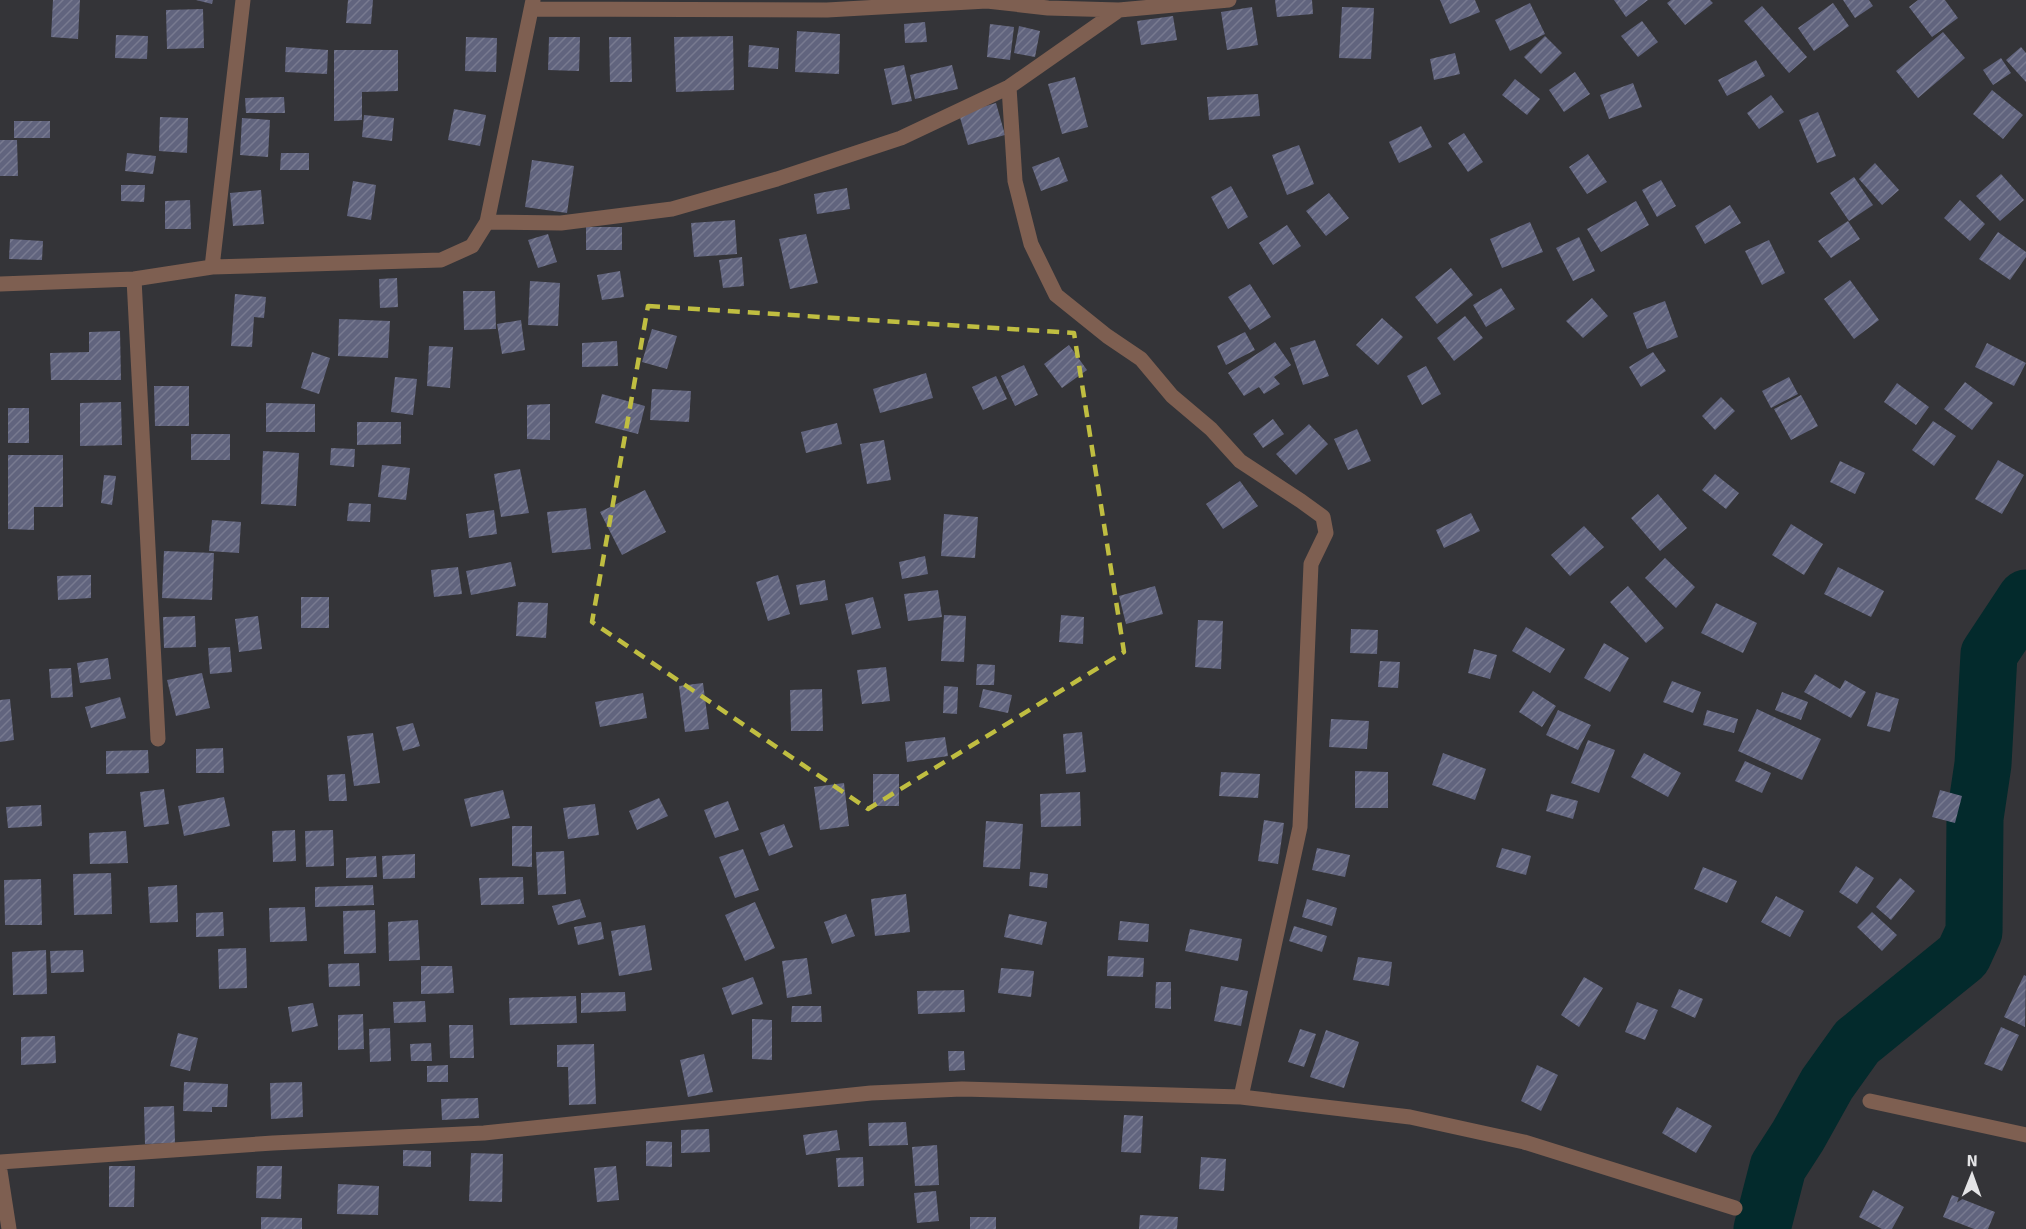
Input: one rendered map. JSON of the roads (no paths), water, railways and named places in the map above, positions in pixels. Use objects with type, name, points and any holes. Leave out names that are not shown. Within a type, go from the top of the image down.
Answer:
[{"type":"street","points":[[212,267],[243,0]]},
{"type":"street","points":[[0,284],[134,279],[212,267],[441,260],[472,246],[487,222],[533,5],[827,10],[987,1],[1048,8],[1119,10],[1229,0]]},
{"type":"street","points":[[487,222],[561,223],[672,209],[777,179],[901,138],[1009,87],[1119,10]]},
{"type":"street","points":[[1009,87],[1016,181],[1031,244],[1056,295],[1107,336],[1142,359],[1172,396],[1211,429],[1240,461],[1323,517],[1326,533],[1311,564],[1300,827],[1240,1097]]},
{"type":"street","points":[[134,279],[158,739]]},
{"type":"street","points":[[0,1162],[273,1143],[484,1133],[872,1093],[962,1089],[1240,1097],[1410,1118],[1524,1142],[1735,1208]]},
{"type":"street","points":[[1870,1101],[2026,1135]]},
{"type":"street","points":[[0,1171],[9,1229]]},
{"type":"waterway","points":[[1762,1229],[1778,1167],[1827,1084],[1857,1042],[1963,956],[1974,932],[1975,818],[1983,764],[1989,654],[2026,598]]}]
